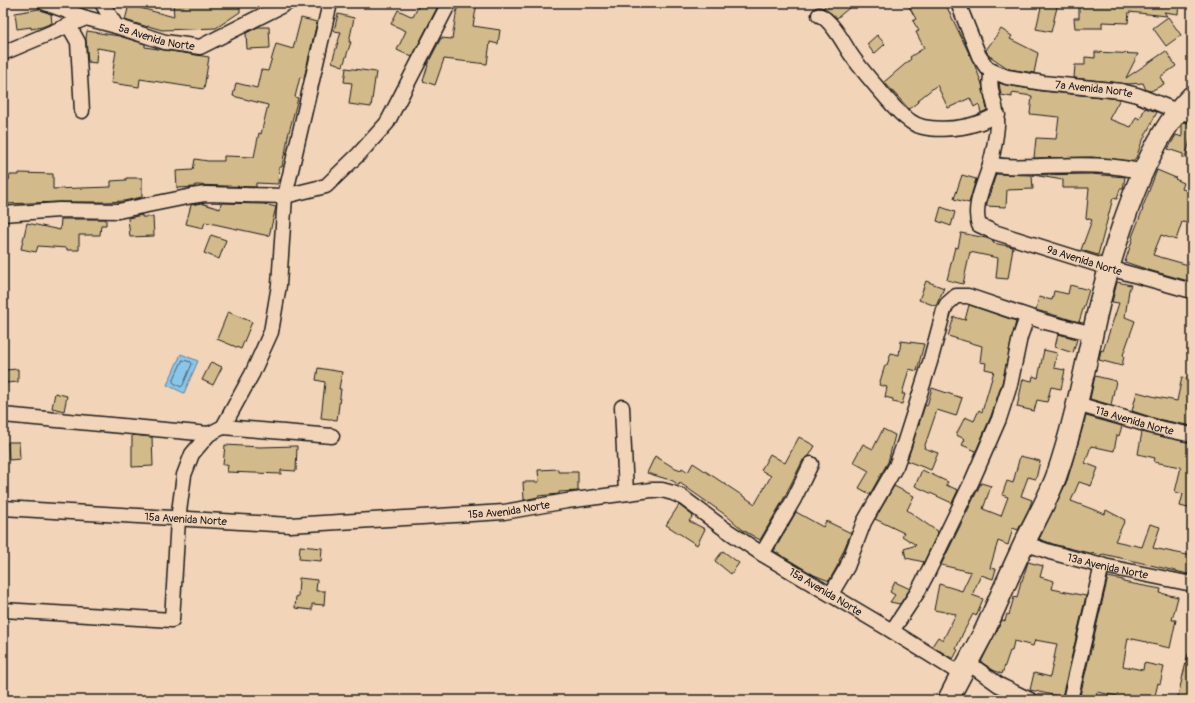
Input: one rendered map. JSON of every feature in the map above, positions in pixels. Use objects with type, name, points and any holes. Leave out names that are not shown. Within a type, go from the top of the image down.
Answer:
[{"type":"street","name":"5a Avenida Norte","points":[[44,3],[86,18],[165,42],[200,47],[285,3]]},
{"type":"street","points":[[102,3],[116,26]]},
{"type":"street","points":[[223,427],[252,374],[271,332],[279,285],[285,196],[330,3]]},
{"type":"street","points":[[3,214],[59,210],[118,211],[205,194],[285,196],[326,186],[359,154],[387,123],[449,3]]},
{"type":"street","points":[[958,3],[979,56],[983,63],[992,71],[990,84],[998,115],[990,164],[1008,166],[1112,166],[1143,172]]},
{"type":"street","points":[[819,15],[823,17],[835,31],[859,67],[910,122],[923,127],[946,128],[977,123],[998,115]]},
{"type":"street","points":[[3,53],[86,18]]},
{"type":"street","points":[[69,26],[78,42],[82,111]]},
{"type":"street","name":"7a Avenida Norte","points":[[992,71],[1019,80],[1121,91],[1138,95],[1185,113]]},
{"type":"street","points":[[948,700],[984,632],[1024,543],[1055,480],[1077,404],[1109,268],[1131,202],[1143,172],[1158,142],[1185,113],[1192,96]]},
{"type":"street","name":"9a Avenida Norte","points":[[990,164],[978,208],[977,220],[979,225],[994,232],[1109,268],[1192,291]]},
{"type":"street","points":[[831,594],[847,567],[864,522],[896,466],[930,362],[941,318],[948,304],[956,296],[968,296],[1027,317],[1094,334]]},
{"type":"street","points":[[892,631],[917,593],[928,572],[999,419],[1010,384],[1020,336],[1027,317]]},
{"type":"street","name":"11a Avenida Norte","points":[[1077,404],[1155,427],[1192,435]]},
{"type":"street","points":[[622,407],[626,493]]},
{"type":"street","points":[[3,415],[209,434]]},
{"type":"street","points":[[3,610],[172,620],[178,519],[184,475],[192,454],[209,434],[223,427],[332,436]]},
{"type":"street","points":[[762,554],[794,499],[811,464]]},
{"type":"street","name":"15a Avenida Norte","points":[[3,508],[290,525],[413,519],[504,512],[567,501],[651,490],[673,492],[682,497],[722,528],[762,554],[892,631],[1030,700]]},
{"type":"street","name":"13a Avenida Norte","points":[[1024,543],[1050,552],[1102,565],[1192,584]]},
{"type":"street","points":[[1070,700],[1102,565]]},
{"type":"water","points":[[181,354],[198,361],[184,393],[167,385]]},
{"type":"building","points":[[173,3],[237,3],[240,8],[240,12],[216,28],[162,30],[125,20],[129,5],[174,17]]},
{"type":"building","points":[[420,3],[431,3],[438,6],[412,57],[397,50],[406,31],[391,24],[398,10],[413,17]]},
{"type":"building","points":[[458,3],[477,3],[473,26],[500,30],[498,44],[490,42],[487,64],[444,59],[435,85],[423,81],[427,65],[441,38],[452,39]]},
{"type":"building","points":[[829,3],[855,3],[837,18],[823,8]]},
{"type":"building","points":[[907,3],[945,3],[975,66],[982,84],[987,110],[981,113],[979,104],[974,107],[970,98],[948,108],[937,85],[909,109],[884,82],[911,59],[910,57],[924,48],[916,32],[919,31],[913,21],[916,19]]},
{"type":"building","points":[[1042,3],[1058,3],[1051,32],[1036,29]]},
{"type":"building","points":[[1079,3],[1179,3],[1178,14],[1164,12],[1167,16],[1129,12],[1128,23],[1102,22],[1102,28],[1075,28],[1074,18],[1079,18]]},
{"type":"building","points":[[39,9],[51,14],[52,23],[31,29],[31,27],[17,29],[15,13]]},
{"type":"building","points":[[338,14],[354,18],[349,42],[351,42],[343,66],[332,62],[341,32],[334,31]]},
{"type":"building","points":[[1168,17],[1181,35],[1166,46],[1153,28]]},
{"type":"building","points":[[301,18],[317,22],[304,78],[300,77],[295,97],[298,98],[282,167],[279,167],[278,184],[256,183],[256,187],[195,185],[195,187],[177,188],[176,171],[193,170],[195,159],[224,161],[224,156],[254,157],[259,133],[261,134],[268,105],[233,96],[236,83],[257,88],[261,70],[268,71],[276,44],[293,49]]},
{"type":"building","points":[[258,27],[269,27],[270,48],[247,49],[246,33]]},
{"type":"building","points":[[1001,29],[1012,36],[1010,39],[1038,53],[1034,73],[1009,69],[988,55],[986,50]]},
{"type":"building","points":[[87,31],[119,36],[145,44],[145,47],[209,57],[204,89],[140,79],[139,87],[111,83],[116,51],[97,48],[96,63],[88,62],[86,39]]},
{"type":"building","points":[[877,35],[885,44],[874,54],[867,44]]},
{"type":"building","points":[[1166,51],[1176,66],[1160,77],[1164,84],[1151,91],[1146,90],[1143,83],[1128,84],[1074,78],[1075,65],[1085,65],[1085,57],[1095,58],[1095,52],[1138,54],[1126,78]]},
{"type":"building","points":[[346,68],[376,72],[371,107],[349,104],[352,83],[344,82]]},
{"type":"building","points":[[999,83],[1042,91],[1120,99],[1109,119],[1131,127],[1136,117],[1140,119],[1145,108],[1157,112],[1141,144],[1136,158],[1132,161],[1092,157],[1034,158],[1036,138],[1056,139],[1059,117],[1030,114],[1032,96],[1012,93],[1012,97],[1001,95]]},
{"type":"building","points":[[1184,122],[1192,123],[1192,134],[1185,158],[1183,158],[1183,154],[1168,149],[1176,135],[1182,137],[1182,125]]},
{"type":"building","points":[[1157,170],[1184,183],[1182,189],[1192,192],[1192,207],[1188,223],[1182,222],[1176,240],[1161,235],[1153,255],[1192,266],[1192,282],[1125,262],[1133,238],[1132,237]]},
{"type":"building","points":[[19,173],[53,174],[53,189],[111,187],[111,181],[126,180],[126,178],[142,178],[142,197],[124,201],[106,202],[3,204],[3,180],[9,180],[10,175],[19,175]]},
{"type":"building","points":[[996,174],[1032,175],[1033,189],[1007,190],[1006,207],[986,206]]},
{"type":"building","points":[[1091,174],[1125,177],[1123,189],[1120,189],[1117,199],[1113,198],[1098,255],[1081,250],[1092,220],[1086,218],[1089,188],[1063,188],[1063,180],[1033,175]]},
{"type":"building","points":[[962,175],[976,179],[969,203],[954,199]]},
{"type":"building","points":[[201,203],[220,209],[221,203],[264,204],[276,207],[269,236],[205,222],[203,228],[186,224],[191,205]]},
{"type":"building","points":[[941,207],[955,212],[951,226],[937,221]]},
{"type":"building","points":[[142,215],[142,217],[153,217],[154,236],[130,237],[128,218]]},
{"type":"building","points":[[61,219],[106,219],[106,225],[101,225],[100,235],[79,235],[79,250],[38,246],[36,252],[21,249],[27,223],[60,230]]},
{"type":"building","points":[[961,233],[986,238],[994,241],[993,243],[1013,247],[1008,279],[996,278],[998,258],[970,252],[963,284],[947,280],[955,247],[958,248]]},
{"type":"building","points":[[211,235],[226,240],[219,259],[204,253]]},
{"type":"building","points":[[926,281],[944,288],[936,306],[919,300]]},
{"type":"building","points":[[1117,282],[1131,285],[1125,317],[1135,321],[1123,355],[1122,366],[1099,360],[1101,350],[1103,351],[1119,303],[1112,302]]},
{"type":"building","points":[[1070,285],[1089,290],[1079,322],[1036,310],[1039,297],[1052,300],[1054,291],[1068,294]]},
{"type":"building","points":[[969,305],[1016,321],[1002,383],[991,416],[976,451],[962,445],[965,439],[956,435],[965,417],[974,421],[979,410],[982,412],[994,371],[985,369],[986,363],[980,362],[982,346],[948,336],[954,317],[965,320]]},
{"type":"building","points":[[228,312],[252,322],[241,349],[217,339]]},
{"type":"building","points":[[1058,334],[1077,339],[1073,353],[1055,347]]},
{"type":"building","points":[[901,341],[924,344],[917,371],[909,369],[902,394],[905,394],[902,404],[893,402],[893,399],[885,397],[887,387],[879,385],[885,365],[887,365],[891,353],[899,355]]},
{"type":"building","points":[[1044,350],[1057,353],[1054,368],[1065,370],[1061,389],[1051,387],[1047,402],[1037,400],[1034,411],[1017,407],[1023,379],[1032,381],[1033,376],[1038,378]]},
{"type":"building","points":[[211,362],[222,367],[213,385],[202,380]]},
{"type":"building","points":[[318,368],[342,372],[339,389],[341,389],[337,420],[321,418],[325,382],[316,380]]},
{"type":"building","points":[[18,369],[18,382],[6,383],[5,370]]},
{"type":"building","points":[[1095,376],[1116,381],[1111,405],[1090,399]]},
{"type":"building","points":[[1182,377],[1192,379],[1192,426],[1157,419],[1132,411],[1137,392],[1177,401]]},
{"type":"building","points":[[932,388],[962,398],[956,416],[937,410],[924,448],[938,453],[931,470],[907,461]]},
{"type":"building","points":[[55,393],[67,396],[64,411],[52,408]]},
{"type":"building","points":[[1086,416],[1122,426],[1119,436],[1117,435],[1114,451],[1091,446],[1085,463],[1098,468],[1091,486],[1079,482],[1071,501],[1105,514],[1106,510],[1125,520],[1115,541],[1142,547],[1150,524],[1160,527],[1153,548],[1192,556],[1192,575],[1103,554],[1085,552],[1039,539],[1067,481]]},
{"type":"building","points":[[883,429],[895,435],[888,462],[870,494],[859,488],[869,471],[853,462],[863,444],[873,449]]},
{"type":"building","points":[[1142,432],[1192,443],[1192,509],[1180,506],[1183,494],[1175,492],[1181,467],[1154,462],[1155,458],[1138,454]]},
{"type":"building","points":[[132,435],[152,437],[153,466],[132,467]]},
{"type":"building","points":[[799,437],[815,446],[809,456],[803,460],[782,502],[760,540],[743,530],[727,516],[680,483],[679,485],[673,481],[647,473],[655,456],[673,467],[681,470],[682,468],[688,472],[693,463],[755,504],[771,476],[761,470],[770,454],[785,463]]},
{"type":"building","points":[[8,442],[19,442],[20,459],[9,460]]},
{"type":"building","points":[[225,445],[260,447],[297,446],[296,471],[281,470],[281,474],[227,472],[228,465],[223,465]]},
{"type":"building","points":[[1020,456],[1040,461],[1036,479],[1028,477],[1021,496],[1032,500],[1018,530],[1013,528],[1008,545],[998,541],[990,568],[996,569],[993,579],[981,575],[972,595],[983,599],[976,616],[973,614],[963,633],[956,649],[958,650],[953,659],[932,646],[938,637],[943,640],[956,614],[934,610],[939,584],[962,591],[971,572],[941,565],[981,483],[991,486],[983,509],[1001,516],[1008,497],[1002,495],[1007,481],[1013,483]]},
{"type":"building","points":[[558,469],[558,472],[578,472],[578,491],[559,492],[559,494],[538,496],[524,500],[523,482],[539,482],[538,470]]},
{"type":"building","points":[[922,470],[948,482],[946,485],[958,490],[952,503],[915,486]]},
{"type":"building","points":[[894,486],[914,496],[907,510],[938,532],[924,562],[906,558],[904,549],[916,545],[902,536],[904,533],[875,519]]},
{"type":"building","points":[[679,505],[693,516],[689,521],[705,529],[697,545],[666,525]]},
{"type":"building","points":[[796,512],[823,527],[826,521],[851,533],[839,561],[840,562],[829,581],[814,575],[774,551]]},
{"type":"building","points":[[300,546],[322,548],[321,561],[299,559]]},
{"type":"building","points":[[723,551],[739,563],[731,574],[715,561]]},
{"type":"building","points":[[1028,562],[1043,566],[1040,577],[1054,581],[1052,589],[1086,596],[1062,697],[1030,690],[1034,673],[1050,677],[1057,644],[1035,640],[1033,646],[1014,641],[1012,651],[1010,651],[1002,674],[981,662],[1002,620],[1005,621],[1007,614],[1009,615],[1014,597],[1017,598]]},
{"type":"building","points":[[1108,577],[1123,580],[1123,582],[1161,589],[1160,593],[1178,597],[1172,620],[1176,620],[1170,648],[1128,638],[1123,666],[1143,670],[1144,663],[1164,667],[1154,700],[1116,700],[1117,696],[1097,692],[1095,700],[1079,700]]},
{"type":"building","points":[[299,578],[317,580],[316,591],[325,591],[324,605],[312,604],[312,610],[295,608],[296,596],[298,597]]},
{"type":"building","points":[[895,582],[910,589],[900,604],[890,602],[895,595],[890,592]]},
{"type":"building","points":[[1188,654],[1192,654],[1192,685],[1189,700],[1177,700]]}]
